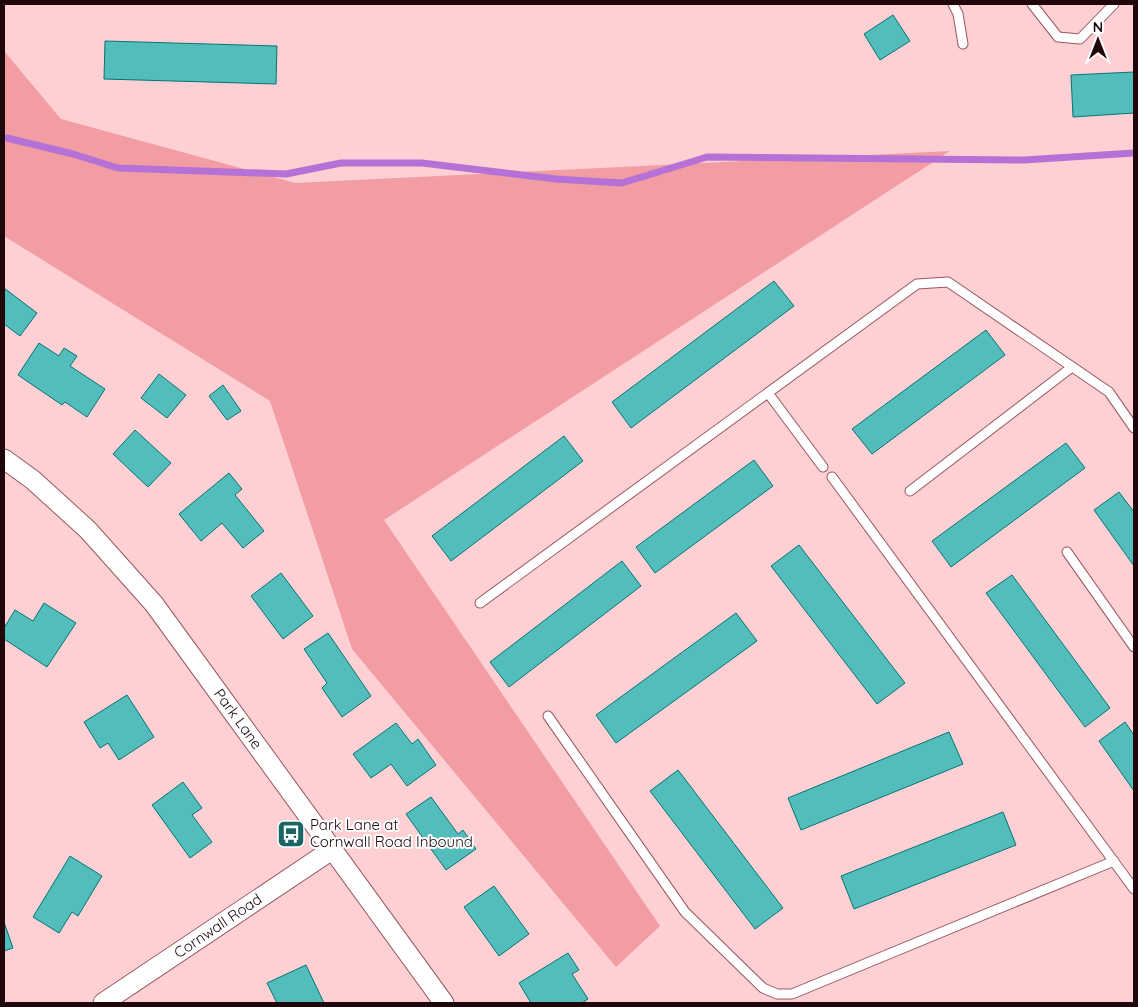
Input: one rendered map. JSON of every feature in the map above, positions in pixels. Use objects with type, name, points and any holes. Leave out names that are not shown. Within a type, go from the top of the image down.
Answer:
[{"type":"street","name":"Park Lane","points":[[4,459],[33,480],[88,530],[154,604],[444,1003]]},
{"type":"street","name":"Cornwall Road","points":[[103,1003],[333,849]]},
{"type":"lane","points":[[953,4],[958,14],[963,44]]},
{"type":"lane","points":[[1032,4],[1058,37],[1080,39],[1114,4]]},
{"type":"lane","points":[[480,603],[917,284],[948,282],[1109,392],[1134,428]]},
{"type":"lane","points":[[910,491],[1072,367]]},
{"type":"lane","points":[[768,393],[823,468]]},
{"type":"lane","points":[[832,476],[1134,888]]},
{"type":"lane","points":[[1068,552],[1134,647]]},
{"type":"lane","points":[[548,716],[685,912],[763,988],[777,994],[792,994],[1114,861]]},
{"type":"shaded area","points":[[4,51],[61,119],[295,183],[950,151],[384,520],[660,926],[616,967],[352,649],[270,401],[4,236]]},
{"type":"building","points":[[893,15],[910,41],[880,60],[864,34]]},
{"type":"building","points":[[105,41],[277,46],[276,84],[104,79]]},
{"type":"building","points":[[1134,72],[1134,113],[1073,117],[1071,75]]},
{"type":"building","points":[[774,281],[794,306],[631,428],[612,402]]},
{"type":"building","points":[[4,288],[37,313],[20,336],[4,324]]},
{"type":"building","points":[[986,330],[1005,355],[872,454],[852,429]]},
{"type":"building","points":[[39,343],[59,356],[64,348],[77,356],[70,366],[105,389],[87,417],[65,402],[62,405],[18,375]]},
{"type":"building","points":[[159,374],[186,395],[167,418],[141,398]]},
{"type":"building","points":[[223,385],[241,411],[227,420],[209,396]]},
{"type":"building","points":[[135,430],[171,463],[148,487],[113,454]]},
{"type":"building","points":[[564,436],[583,461],[451,561],[432,536]]},
{"type":"building","points":[[1066,443],[1085,468],[951,567],[932,541]]},
{"type":"building","points":[[754,460],[773,486],[655,573],[636,547]]},
{"type":"building","points":[[229,473],[242,489],[235,495],[264,531],[243,548],[222,523],[201,541],[179,514]]},
{"type":"building","points":[[1119,492],[1134,512],[1134,566],[1094,510]]},
{"type":"building","points":[[799,545],[905,683],[877,704],[771,566]]},
{"type":"building","points":[[622,561],[641,586],[509,687],[490,662]]},
{"type":"building","points":[[281,573],[313,616],[283,639],[251,596]]},
{"type":"building","points":[[1012,575],[1110,708],[1085,727],[986,593]]},
{"type":"building","points":[[44,603],[76,623],[47,667],[4,639],[4,628],[15,610],[33,621]]},
{"type":"building","points":[[736,613],[757,641],[616,743],[596,715]]},
{"type":"building","points":[[328,633],[371,696],[342,717],[322,688],[327,683],[304,649]]},
{"type":"building","points":[[127,695],[154,737],[119,760],[108,743],[100,748],[84,722]]},
{"type":"building","points":[[1125,722],[1134,735],[1134,791],[1099,741]]},
{"type":"building","points":[[396,723],[412,744],[418,739],[436,765],[407,786],[391,764],[371,778],[353,754]]},
{"type":"building","points":[[949,732],[963,764],[801,830],[788,798]]},
{"type":"building","points":[[678,770],[783,908],[755,929],[650,791]]},
{"type":"building","points":[[183,782],[202,808],[192,815],[212,842],[190,858],[152,805]]},
{"type":"building","points":[[431,797],[458,834],[463,830],[476,849],[446,870],[406,814]]},
{"type":"building","points":[[1003,812],[1016,845],[854,909],[841,876]]},
{"type":"building","points":[[70,856],[102,876],[78,916],[72,912],[59,933],[33,917]]},
{"type":"building","points":[[494,886],[529,934],[499,956],[464,907]]},
{"type":"building","points":[[4,922],[13,948],[4,951]]},
{"type":"building","points":[[568,953],[579,970],[572,974],[588,999],[582,1003],[531,1003],[519,983]]},
{"type":"building","points":[[306,965],[324,1003],[277,1003],[267,983]]},
{"type":"waterway","points":[[7,138],[73,154],[118,168],[286,174],[341,163],[422,163],[556,179],[622,183],[707,157],[1024,160],[1134,153]]},
{"type":"place","name":"Park Lane at Cornwall Road Inbound","points":[[291,834]]}]
